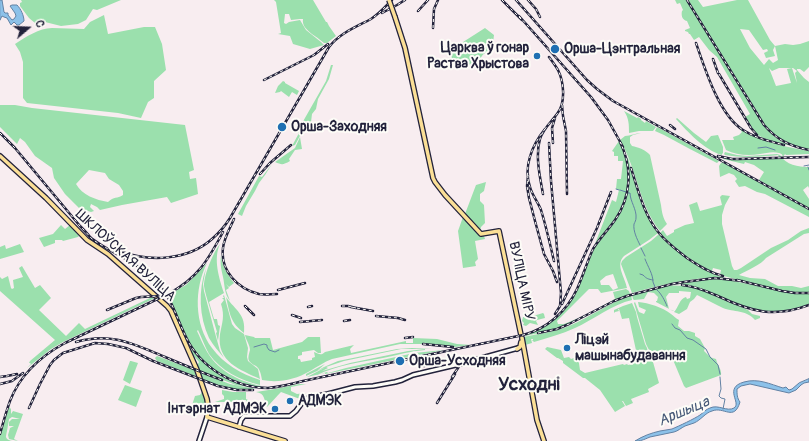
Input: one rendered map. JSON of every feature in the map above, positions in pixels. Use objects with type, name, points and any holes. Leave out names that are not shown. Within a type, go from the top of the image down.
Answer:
[{"type":"main road","name":"ВУЛІЦА МІРУ","points":[[389,0],[405,48],[435,182],[481,234],[499,231],[537,420],[544,441]]},
{"type":"main road","name":"ШКЛОЎСКАЯ ВУЛІЦА","points":[[0,156],[46,198],[87,240],[108,254],[171,310],[197,370],[207,399],[208,406],[206,417]]},
{"type":"main road","points":[[517,349],[520,347],[521,337]]},
{"type":"main road","points":[[239,426],[244,416],[289,417],[304,400],[308,398],[355,388],[395,382],[413,375],[523,347]]},
{"type":"main road","points":[[199,441],[206,417],[285,441]]},
{"type":"green space","points":[[21,0],[121,0],[97,10],[93,9],[86,20],[78,24],[61,26],[45,22],[35,23],[20,6],[20,3],[22,2]]},
{"type":"green space","points":[[274,0],[313,0],[336,36],[327,43],[324,43],[307,30],[304,26],[303,19],[291,20],[289,14],[285,14],[284,23],[286,24],[300,20],[306,30],[324,45],[310,49],[293,44],[290,36],[278,34],[281,33],[276,2]]},
{"type":"green space","points":[[675,0],[687,0],[738,85],[766,128],[782,142],[792,146],[777,143],[762,137],[753,131],[745,117],[750,114],[717,57],[709,50],[699,37],[694,40],[688,32],[685,31],[690,28],[687,21],[682,17],[683,10],[680,3],[677,4]]},
{"type":"green space","points":[[688,0],[698,0],[703,7],[737,0],[748,0],[770,40],[775,46],[800,44],[809,41],[809,67],[804,72],[800,69],[797,70],[809,82],[809,149],[800,148],[785,142],[765,125]],"holes":[[[740,29],[749,30],[763,50],[767,49],[768,51],[764,53],[766,58],[775,56],[773,50],[775,46],[778,60],[773,63],[769,59],[764,65],[750,48]],[[769,68],[772,71],[779,68],[792,68],[787,69],[791,83],[776,86]],[[793,68],[797,71],[795,73],[797,83]]]},
{"type":"green space","points":[[104,15],[108,34],[144,27],[155,27],[162,44],[166,70],[154,81],[154,98],[148,102],[141,118],[118,113],[27,103],[23,98],[23,62],[20,52],[15,44],[33,33],[47,28],[84,29],[90,22]]},
{"type":"green space","points":[[485,28],[494,35],[493,43],[495,45],[491,52],[486,52],[480,59],[479,63],[469,65],[467,59],[454,63],[449,51]]},
{"type":"green space","points":[[331,65],[333,65],[329,79],[318,99],[316,109],[312,114],[311,122],[313,129],[302,132],[295,145],[292,146],[299,133],[297,132],[326,81]]},
{"type":"green space","points":[[283,81],[299,91],[297,95],[292,92],[289,97],[281,91],[275,93],[278,86]]},
{"type":"green space","points":[[0,105],[15,105],[185,125],[194,170],[189,172],[190,179],[196,178],[198,194],[171,203],[167,197],[100,210],[91,204],[90,207],[94,211],[91,212],[79,208],[65,194],[54,178],[52,168],[35,156],[25,142],[20,138],[17,144],[0,127]],"holes":[[[89,170],[105,173],[109,179],[119,185],[123,191],[123,195],[108,202],[103,201],[86,194],[76,184]]]},
{"type":"green space","points":[[624,111],[637,118],[638,117],[645,123],[646,121],[656,127],[653,131],[629,133],[628,119]]},
{"type":"green space","points":[[677,118],[706,142],[711,136],[718,135],[723,147],[723,154],[715,153],[703,145],[676,119]]},
{"type":"green space","points":[[657,127],[719,161],[717,163],[655,131]]},
{"type":"green space","points":[[739,128],[755,137],[791,148],[809,151],[809,154],[785,154],[783,157],[777,152],[747,155],[726,150],[722,140],[734,140],[733,137],[742,132]]},
{"type":"green space","points":[[641,133],[630,137],[630,143],[632,146],[642,149],[650,155],[662,213],[667,224],[660,231],[647,210],[626,151],[620,140],[625,136]]},
{"type":"green space","points":[[300,137],[302,149],[295,150],[289,159],[290,161],[282,164],[275,162],[295,148]]},
{"type":"green space","points":[[619,141],[628,170],[627,190],[620,209],[593,249],[612,200],[616,202],[619,190],[616,189],[617,179],[621,179],[623,161],[618,161],[618,156],[614,156],[614,152],[612,151]]},
{"type":"green space","points":[[725,152],[747,156],[777,154],[793,165],[809,167],[809,188],[808,186],[803,190],[809,199],[809,208],[759,180],[764,172],[754,165],[745,162],[744,164],[723,159],[781,159],[778,155],[737,157],[725,155]]},
{"type":"green space","points":[[627,158],[648,216],[658,233],[624,256],[621,260],[620,267],[627,288],[601,293],[598,289],[589,289],[557,321],[558,324],[564,324],[586,315],[615,299],[613,292],[626,289],[630,294],[615,300],[571,323],[555,329],[526,336],[551,322],[558,316],[576,293],[594,249],[616,220],[624,205],[629,182]],"holes":[[[613,274],[618,288],[613,290],[609,285],[601,285],[600,281],[606,276]]]},
{"type":"green space","points":[[723,162],[809,210],[809,217],[765,194],[745,186],[739,187],[735,181],[737,179],[734,175],[729,173],[720,177],[719,166]]},
{"type":"green space","points":[[272,164],[259,183],[242,216],[238,214],[259,176],[262,177]]},
{"type":"green space","points":[[486,182],[484,191],[480,194],[480,201],[484,205],[485,223],[481,227],[480,231],[465,214],[476,185]]},
{"type":"green space","points":[[722,195],[730,196],[722,215],[722,224],[734,270],[741,268],[771,248],[809,228],[809,233],[804,234],[766,258],[758,265],[739,275],[750,278],[765,279],[778,286],[792,286],[801,288],[809,286],[809,292],[774,289],[720,275],[721,270],[713,268],[712,271],[715,273],[712,272],[684,255],[660,233],[663,230],[667,236],[674,232],[674,230],[694,223],[689,205],[697,202],[700,211],[722,205],[720,197]]},
{"type":"green space","points":[[463,217],[480,234],[484,236],[485,239],[475,241],[478,259],[475,262],[476,266],[463,268],[458,231]]},
{"type":"green space","points":[[61,225],[65,229],[70,225],[79,236],[63,241],[55,240],[55,243],[44,247],[39,238],[53,234]]},
{"type":"green space","points":[[659,234],[674,249],[699,267],[728,279],[703,278],[667,284],[632,293],[621,264],[622,261]]},
{"type":"green space","points":[[20,244],[24,252],[0,259],[0,247],[5,245],[6,249]]},
{"type":"green space","points":[[220,244],[217,262],[224,293],[209,302],[214,319],[217,319],[218,325],[220,326],[218,341],[204,281],[210,263]]},
{"type":"green space","points":[[221,255],[225,270],[234,283],[229,287],[226,284],[229,288],[226,290],[230,301],[225,289],[221,266]]},
{"type":"green space","points":[[207,263],[198,295],[199,317],[206,339],[217,354],[227,364],[246,375],[260,380],[260,385],[238,377],[219,365],[209,354],[198,330],[197,331],[204,346],[210,356],[215,363],[236,378],[261,386],[260,387],[237,381],[217,372],[200,357],[186,338],[168,295],[186,285]]},
{"type":"green space","points":[[22,266],[35,288],[40,285],[51,298],[39,310],[66,336],[79,323],[85,329],[152,297],[155,298],[63,342],[51,349],[27,368],[31,364],[29,363],[30,361],[55,340],[0,291],[0,277],[2,279],[8,276],[11,288],[14,288],[13,280],[23,277],[19,268]]},
{"type":"green space","points":[[206,268],[203,284],[204,291],[220,351],[224,358],[209,338],[203,321],[201,294],[203,276]]},
{"type":"green space","points":[[714,279],[729,280],[790,293],[809,294],[809,304],[788,310],[759,310],[749,308],[696,287],[674,284]]},
{"type":"green space","points":[[666,286],[682,286],[701,290],[748,310],[752,314],[760,316],[760,318],[755,320],[748,314],[723,308],[697,295],[690,302],[687,309],[679,314],[674,312],[682,299],[686,297],[687,299],[690,298],[691,292],[679,291],[679,293],[669,293],[666,297],[669,309],[656,302],[658,297],[654,293],[648,292],[644,299],[633,299],[632,295]]},
{"type":"green space","points":[[224,295],[232,324],[244,334],[248,348],[248,361],[258,369],[260,379],[231,364],[222,352],[220,344],[223,316],[221,304],[224,300],[222,298],[224,298]]},
{"type":"green space","points":[[631,295],[632,300],[610,309],[582,325],[534,342],[532,340],[533,339],[531,339],[532,343],[525,345],[523,337],[564,328]]},
{"type":"green space","points":[[226,297],[242,317],[244,333],[233,321]]},
{"type":"green space","points":[[635,302],[639,312],[644,314],[646,310],[639,307],[638,302],[647,303],[664,309],[679,320],[678,326],[684,331],[695,333],[695,336],[700,339],[705,348],[704,351],[710,357],[716,359],[721,375],[686,388],[671,355],[670,356],[669,354],[662,352],[651,355],[659,383],[648,389],[649,392],[631,399],[633,403],[626,406],[622,401],[625,406],[615,412],[600,390],[545,349],[547,347],[561,350],[564,358],[569,357],[571,359],[574,358],[575,353],[578,357],[580,370],[585,373],[623,364],[633,364],[632,359],[638,358],[638,356],[650,352],[646,344],[634,303]]},
{"type":"green space","points":[[632,303],[647,348],[648,352],[645,354],[637,355],[629,318],[622,319],[619,309],[619,311],[614,313],[614,310]]},
{"type":"green space","points":[[543,313],[545,318],[536,321],[538,325],[530,323],[526,326],[523,325],[523,317]]},
{"type":"green space","points":[[245,335],[255,338],[270,338],[273,350],[302,342],[308,337],[320,337],[321,353],[314,350],[302,352],[302,355],[298,356],[298,359],[300,359],[301,362],[312,360],[312,358],[315,357],[314,352],[321,354],[354,345],[350,349],[351,353],[406,341],[406,343],[413,343],[413,338],[437,339],[457,344],[471,345],[455,347],[432,344],[400,344],[332,359],[298,377],[274,381],[262,380],[261,374],[256,366],[249,361],[248,356],[250,348]]},
{"type":"green space","points":[[412,348],[432,349],[401,349],[344,361],[306,376],[306,374],[325,364],[317,371],[338,361],[397,349]]},
{"type":"green space","points":[[425,349],[350,364],[318,375],[307,377],[326,367],[328,368],[322,371],[350,363]]},
{"type":"green space","points":[[192,350],[203,362],[221,376],[242,385],[260,388],[236,385],[197,370],[192,357],[193,356],[197,364],[199,362],[193,355],[191,356]]},
{"type":"green space","points":[[444,350],[325,374],[320,374],[414,353]]},
{"type":"green space","points":[[157,356],[194,370],[196,376],[157,361],[155,358]]},
{"type":"green space","points":[[130,361],[138,363],[130,384],[123,380]]},
{"type":"green space","points":[[198,372],[230,384],[256,389],[237,390],[218,386],[201,379]]},
{"type":"green space","points":[[306,384],[291,387],[291,391],[297,394],[305,393],[306,395],[302,399],[281,392],[267,407],[263,395],[256,392],[275,389]]},
{"type":"green space","points":[[125,385],[142,391],[136,407],[118,400]]},
{"type":"green space","points":[[202,389],[207,401],[206,411],[204,412],[191,408],[195,396],[200,395]]},
{"type":"green space","points":[[222,390],[246,392],[246,399],[248,400],[250,407],[242,408],[244,411],[240,411],[241,405],[247,405],[246,400],[238,400],[238,402],[215,402],[224,399]]},
{"type":"green space","points":[[9,407],[11,409],[11,414],[13,411],[23,414],[14,439],[18,441],[9,439],[8,435],[10,428],[14,426],[9,426],[9,422],[12,419],[20,419],[12,417],[9,419],[6,437],[8,439],[12,441],[0,441],[0,436]]},
{"type":"water","points":[[0,0],[2,0],[4,12],[8,13],[12,20],[16,16],[10,6],[17,5],[20,8],[24,21],[19,25],[14,22],[11,25],[7,18],[2,16],[0,20]]},
{"type":"water","points":[[809,379],[809,382],[804,383],[796,390],[789,393],[750,384],[741,386],[737,389],[740,402],[735,411],[712,411],[696,422],[675,432],[650,437],[641,441],[635,441],[650,434],[675,428],[713,407],[728,409],[734,408],[736,406],[734,395],[735,388],[744,382],[759,381],[783,388],[786,387],[789,390],[799,383]]},
{"type":"waterway","points":[[758,148],[766,147],[775,150]]},
{"type":"waterway","points":[[804,166],[809,165]]},
{"type":"waterway","points":[[620,190],[626,192]]},
{"type":"waterway","points":[[628,193],[630,193],[636,215],[634,229],[640,245]]},
{"type":"waterway","points":[[641,248],[645,256]]},
{"type":"waterway","points":[[645,259],[655,287]]},
{"type":"waterway","points":[[640,274],[653,280]]},
{"type":"waterway","points":[[657,290],[667,306]]},
{"type":"waterway","points":[[672,324],[687,338],[693,340],[706,349],[710,357],[718,365],[720,374]]},
{"type":"waterway","points":[[254,347],[264,344],[267,345],[269,350],[275,352],[279,350]]},
{"type":"waterway","points":[[720,377],[721,389],[719,396],[725,399],[723,409]]},
{"type":"railway","points":[[119,251],[143,257],[167,257],[191,252],[215,237],[230,218],[329,47],[343,34],[374,17],[392,0]]},
{"type":"railway","points":[[382,13],[405,0]]},
{"type":"railway","points":[[418,11],[428,0]]},
{"type":"railway","points":[[433,28],[434,9],[438,0]]},
{"type":"railway","points":[[502,0],[522,20]]},
{"type":"railway","points":[[516,0],[587,80],[613,101],[809,209]]},
{"type":"railway","points":[[528,0],[536,9],[540,17]]},
{"type":"railway","points":[[687,0],[764,125],[784,142],[809,150]]},
{"type":"railway","points":[[519,16],[591,97],[608,120],[623,147]]},
{"type":"railway","points":[[696,43],[714,91],[720,103],[734,123],[752,135],[784,145]]},
{"type":"railway","points":[[264,80],[314,55],[328,44]]},
{"type":"railway","points":[[543,194],[538,166],[540,139],[543,132],[560,109],[563,98],[562,80],[557,68],[549,57]]},
{"type":"railway","points":[[713,59],[718,73]]},
{"type":"railway","points":[[719,74],[751,128],[757,135]]},
{"type":"railway","points":[[562,105],[566,131],[567,194]]},
{"type":"railway","points":[[553,143],[552,128],[555,118]]},
{"type":"railway","points":[[670,125],[675,129]]},
{"type":"railway","points":[[545,129],[536,142],[530,156],[528,164],[528,179],[531,190],[543,216],[554,261]]},
{"type":"railway","points":[[0,133],[15,148],[90,237],[141,268],[158,283],[171,302],[192,348],[200,358],[220,374],[231,380],[255,387],[268,388],[523,335],[548,324],[562,312],[573,297],[593,249],[615,220],[624,202],[627,192],[628,172],[627,162],[620,142]]},
{"type":"railway","points":[[549,143],[561,293],[560,306],[555,314]]},
{"type":"railway","points":[[260,174],[270,163],[291,145]]},
{"type":"railway","points":[[718,156],[732,159],[809,157]]},
{"type":"railway","points":[[631,168],[645,210],[659,233],[687,258],[709,271],[723,276]]},
{"type":"railway","points":[[528,175],[527,186],[535,221],[544,254],[557,282]]},
{"type":"railway","points":[[562,304],[597,228],[611,192]]},
{"type":"railway","points":[[234,219],[223,248],[224,264],[232,278],[251,292],[259,294],[277,294]]},
{"type":"railway","points":[[0,434],[14,392],[19,383],[32,367],[56,348],[65,343],[168,294],[187,282],[195,275],[207,260],[223,232]]},
{"type":"railway","points":[[538,333],[557,329],[627,296],[672,284],[715,278],[742,281]]},
{"type":"railway","points":[[737,280],[782,291],[809,293]]},
{"type":"railway","points":[[278,290],[305,283]]},
{"type":"railway","points":[[682,285],[697,288],[753,310],[764,312],[785,311],[809,305]]},
{"type":"railway","points":[[107,310],[136,298],[159,296]]},
{"type":"railway","points":[[245,306],[254,315]]},
{"type":"railway","points":[[308,307],[312,306]]},
{"type":"railway","points":[[342,306],[356,308]]},
{"type":"railway","points":[[351,307],[373,311]]},
{"type":"railway","points":[[292,315],[301,318]]},
{"type":"railway","points":[[376,316],[405,320]]},
{"type":"railway","points":[[300,322],[322,320]]},
{"type":"railway","points":[[344,321],[350,320]]},
{"type":"railway","points":[[405,338],[413,337]]},
{"type":"railway","points":[[76,342],[101,338],[122,341],[222,380]]},
{"type":"railway","points":[[29,408],[40,384],[54,360],[63,353],[95,343],[126,348],[153,361],[218,386],[237,390],[253,390]]},
{"type":"railway","points":[[423,344],[453,347]]},
{"type":"railway","points":[[424,366],[450,360]]},
{"type":"railway","points":[[452,377],[460,365]]},
{"type":"railway","points":[[0,384],[12,381],[23,373]]},
{"type":"railway","points":[[0,377],[17,374]]},
{"type":"railway","points":[[437,403],[455,374]]},
{"type":"place","name":"Орша-Цэнтральная","points":[[555,49]]},
{"type":"place","name":"Царква ў гонар Раства Хрыстова","points":[[537,56]]},
{"type":"place","name":"Орша-Заходняя","points":[[282,127]]},
{"type":"place","name":"Ліцэй машынабудавання","points":[[567,348]]},
{"type":"place","name":"Орша-Усходняя","points":[[400,361]]},
{"type":"place","name":"АДМЭК","points":[[290,401]]},
{"type":"place","name":"Інтэрнат АДМЭК","points":[[275,409]]},
{"type":"district","name":"Усходні","points":[[529,385]]},
{"type":"water label","name":"Аршыца","points":[[684,412]]}]
